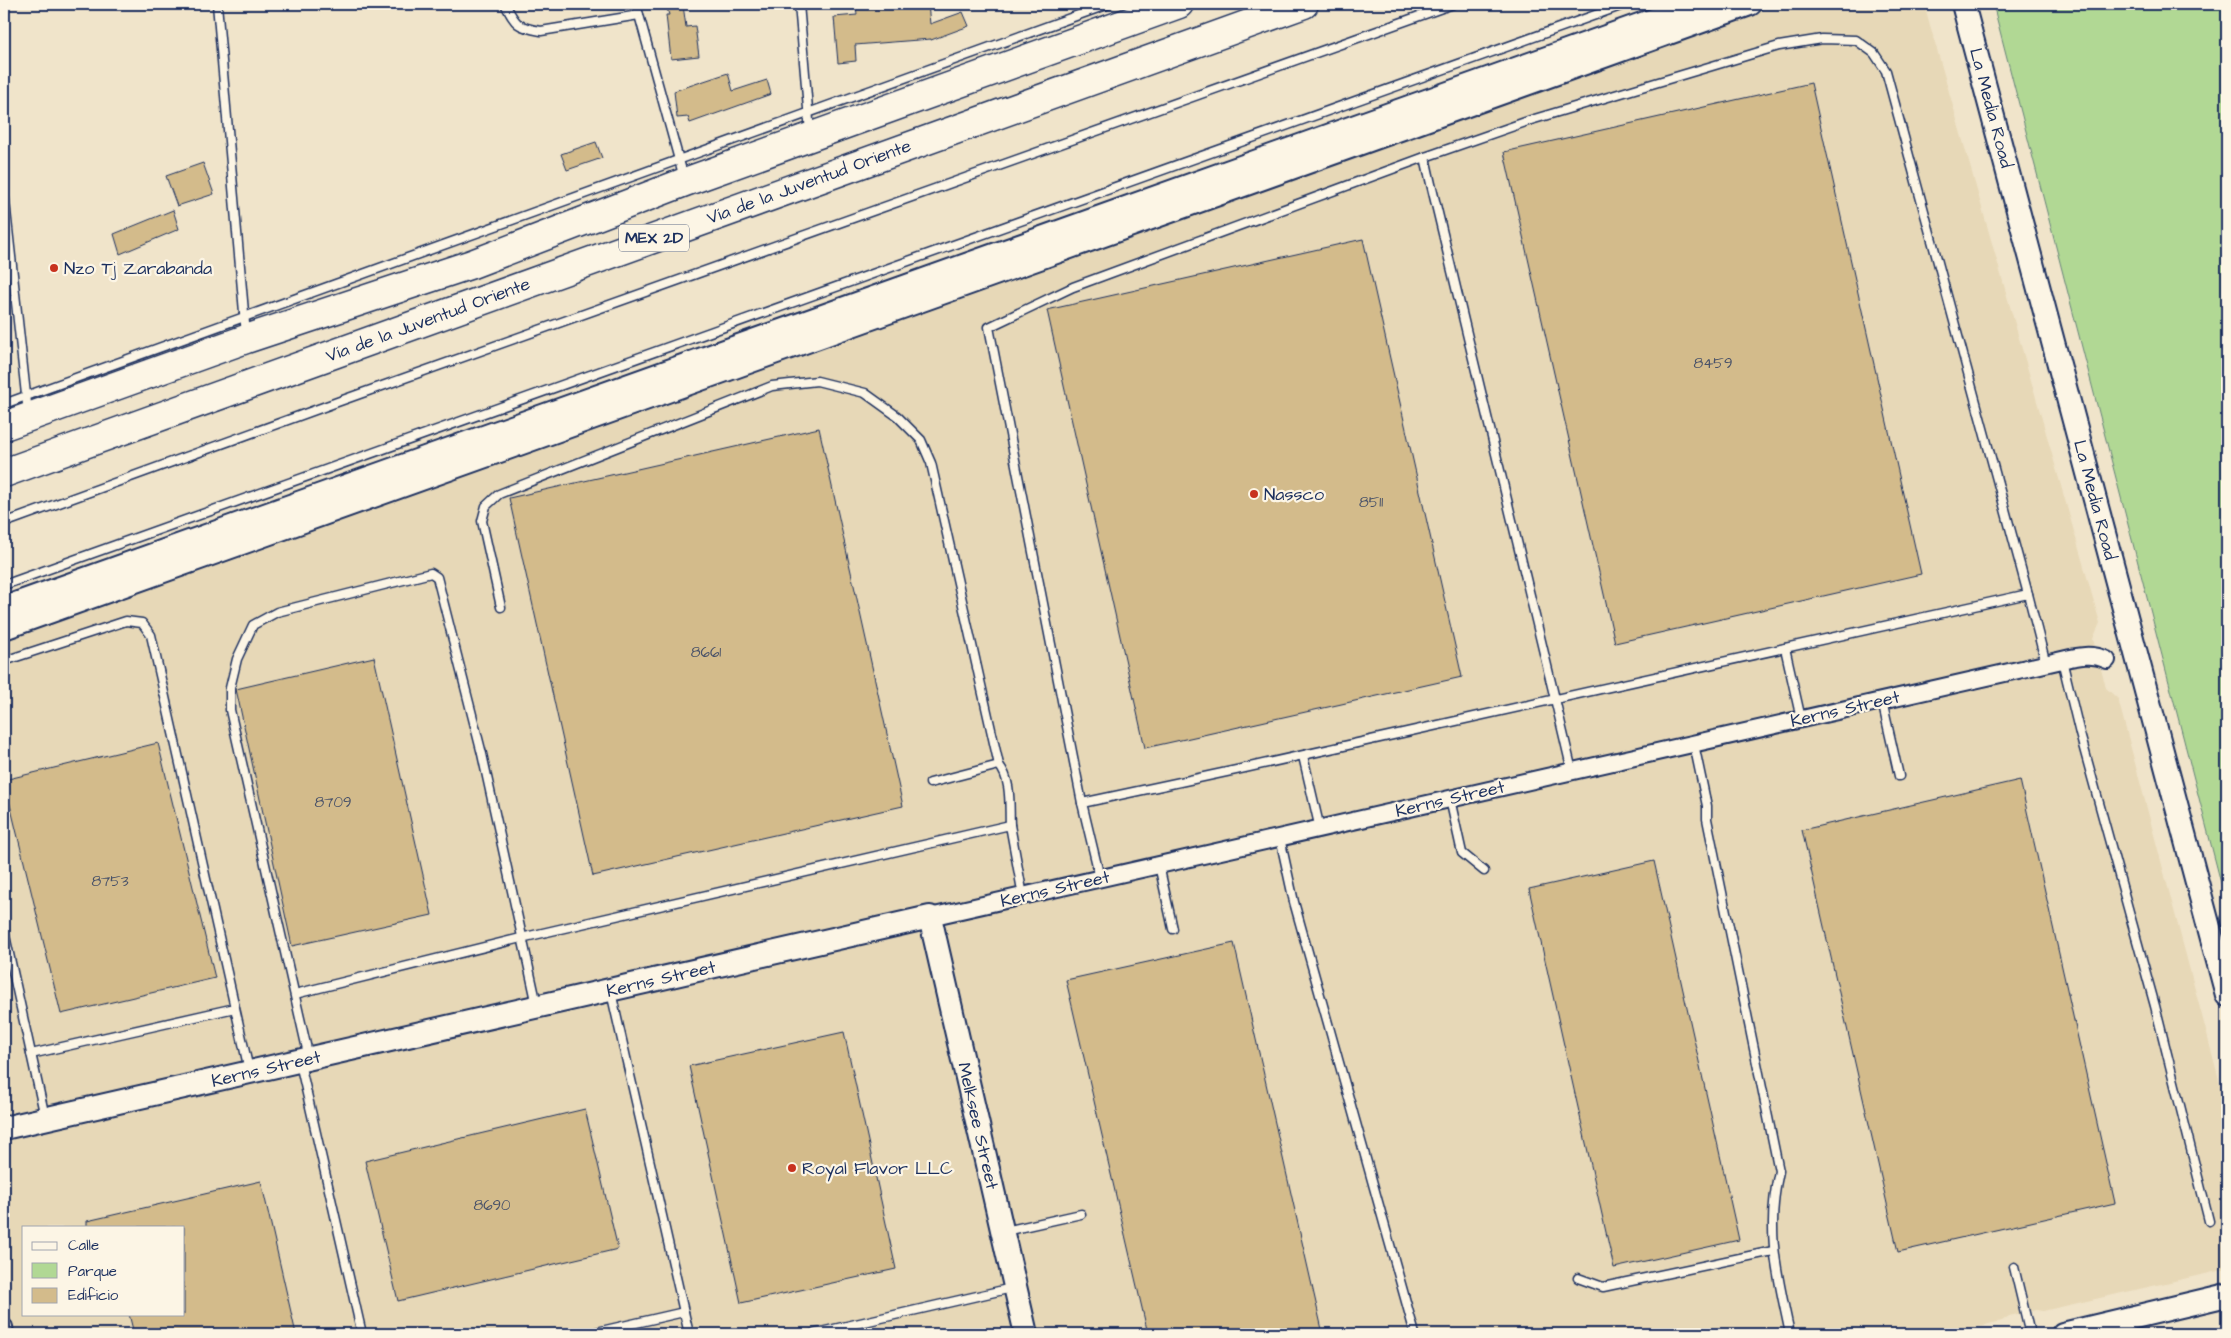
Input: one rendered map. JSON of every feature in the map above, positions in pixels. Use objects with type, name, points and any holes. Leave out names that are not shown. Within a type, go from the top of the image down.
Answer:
[{"type":"highway","name":"MEX 2D","points":[[20,413],[245,328],[312,317],[472,264],[681,171],[809,125],[1143,14],[1179,4]]},
{"type":"highway","name":"Vía de la Juventud Oriente","points":[[4,473],[1304,4]]},
{"type":"highway","points":[[472,264],[459,272],[412,293],[406,298],[406,308],[409,313],[415,316],[470,298],[486,299]]},
{"type":"highway","points":[[312,317],[337,316],[375,310],[384,318],[385,323],[380,330],[328,357]]},
{"type":"main road","points":[[4,608],[1698,4]]},
{"type":"main road","points":[[4,628],[1750,4]]},
{"type":"main road","name":"La Media Road","points":[[1962,4],[2227,995]]},
{"type":"main road","name":"Kerns Street","points":[[4,1128],[930,917]]},
{"type":"main road","name":"Melksee Street","points":[[930,917],[1026,1334]]},
{"type":"main road","points":[[2063,1334],[2227,1295]]},
{"type":"street","name":"Kerns Street","points":[[930,917],[2062,660],[2081,656],[2099,656],[2107,660]]},
{"type":"street","points":[[4,1327],[5,1334]]},
{"type":"lane","points":[[217,4],[245,328],[681,171],[636,4]]},
{"type":"lane","points":[[505,4],[514,22],[526,29],[541,31],[639,15]]},
{"type":"lane","points":[[799,4],[809,125],[1109,4]]},
{"type":"lane","points":[[4,523],[1453,4]]},
{"type":"lane","points":[[4,585],[1626,4]]},
{"type":"lane","points":[[1100,878],[1082,803],[989,327],[1073,287],[1425,157],[1531,120],[1779,46],[1822,39],[1856,40],[1874,53],[1886,72],[2046,664]]},
{"type":"lane","points":[[1425,157],[1572,771]]},
{"type":"lane","points":[[4,192],[20,413]]},
{"type":"lane","points":[[501,607],[482,521],[486,506],[499,494],[772,386],[816,381],[865,393],[898,416],[921,440],[931,462],[998,765],[1004,771],[1009,798],[1010,824],[1023,896]]},
{"type":"lane","points":[[4,404],[20,413]]},
{"type":"lane","points":[[362,1334],[305,1060],[295,994],[230,710],[230,688],[236,659],[253,626],[277,612],[431,573],[437,577],[484,764],[537,1007]]},
{"type":"lane","points":[[1082,803],[1304,756],[2028,594]]},
{"type":"lane","points":[[4,661],[126,621],[142,623],[152,635],[250,1072]]},
{"type":"lane","points":[[1785,648],[1801,719]]},
{"type":"lane","points":[[2062,660],[2080,734],[2155,1006],[2209,1221]]},
{"type":"lane","points":[[1882,701],[1899,776]]},
{"type":"lane","points":[[1694,744],[1707,806],[1707,820],[1779,1171],[1774,1194],[1772,1219],[1773,1251],[1790,1334]]},
{"type":"lane","points":[[1304,756],[1320,829]]},
{"type":"lane","points":[[930,783],[998,765]]},
{"type":"lane","points":[[1450,799],[1462,853],[1484,871]]},
{"type":"lane","points":[[295,994],[521,938],[1010,824]]},
{"type":"lane","points":[[1280,838],[1297,912],[1415,1334]]},
{"type":"lane","points":[[1159,865],[1173,930]]},
{"type":"lane","points":[[4,932],[46,1119]]},
{"type":"lane","points":[[610,990],[689,1334]]},
{"type":"lane","points":[[31,1054],[235,1008]]},
{"type":"lane","points":[[1002,1232],[1081,1214]]},
{"type":"lane","points":[[1578,1278],[1603,1286],[1773,1251]]},
{"type":"lane","points":[[2014,1267],[2030,1334]]},
{"type":"lane","points":[[812,1334],[1015,1288]]},
{"type":"lane","points":[[588,1334],[684,1312]]},
{"type":"shaded area","points":[[1675,4],[1924,4],[2100,623],[2093,639],[2106,688],[2118,699],[2227,1110],[2227,1269],[2043,1311],[2036,1310],[2009,1316],[2002,1321],[1944,1334],[4,1334],[4,602]]},
{"type":"green space","points":[[1993,4],[2227,4],[2227,906]]},
{"type":"building","points":[[856,4],[928,4],[930,24],[963,12],[969,26],[931,40],[855,45],[856,61],[838,63],[834,17],[857,15]]},
{"type":"building","points":[[683,5],[686,27],[695,26],[699,56],[671,59],[666,15],[669,15],[667,8]]},
{"type":"building","points":[[728,73],[733,91],[767,80],[771,94],[690,123],[688,117],[677,118],[674,91]]},
{"type":"building","points":[[1811,83],[1921,574],[1615,643],[1504,152]]},
{"type":"building","points":[[596,142],[602,158],[567,170],[561,154]]},
{"type":"building","points":[[203,163],[214,194],[177,206],[166,176]]},
{"type":"building","points":[[173,210],[179,229],[120,254],[114,234]]},
{"type":"building","name":"Nassco","points":[[1363,239],[1462,677],[1145,748],[1047,310]]},
{"type":"building","points":[[819,428],[903,806],[593,876],[509,498]]},
{"type":"building","points":[[374,657],[432,915],[292,946],[236,689]]},
{"type":"building","points":[[158,743],[215,978],[61,1014],[4,780]]},
{"type":"building","points":[[2020,780],[2115,1203],[1898,1252],[1802,830]]},
{"type":"building","points":[[1654,861],[1739,1240],[1614,1268],[1529,889]]},
{"type":"building","points":[[1234,943],[1323,1334],[1148,1334],[1066,980]]},
{"type":"building","name":"Royal Flavor LLC","points":[[844,1032],[896,1269],[741,1303],[689,1066]]},
{"type":"building","points":[[585,1109],[618,1249],[398,1301],[365,1161]]},
{"type":"building","points":[[261,1181],[296,1334],[134,1334],[130,1316],[185,1316],[185,1226],[87,1226],[87,1221]]},
{"type":"place","name":"Nzo Tj Zarabanda","points":[[54,268]]},
{"type":"place","name":"Nassco","points":[[1254,494]]},
{"type":"place","name":"Royal Flavor LLC","points":[[792,1168]]}]
